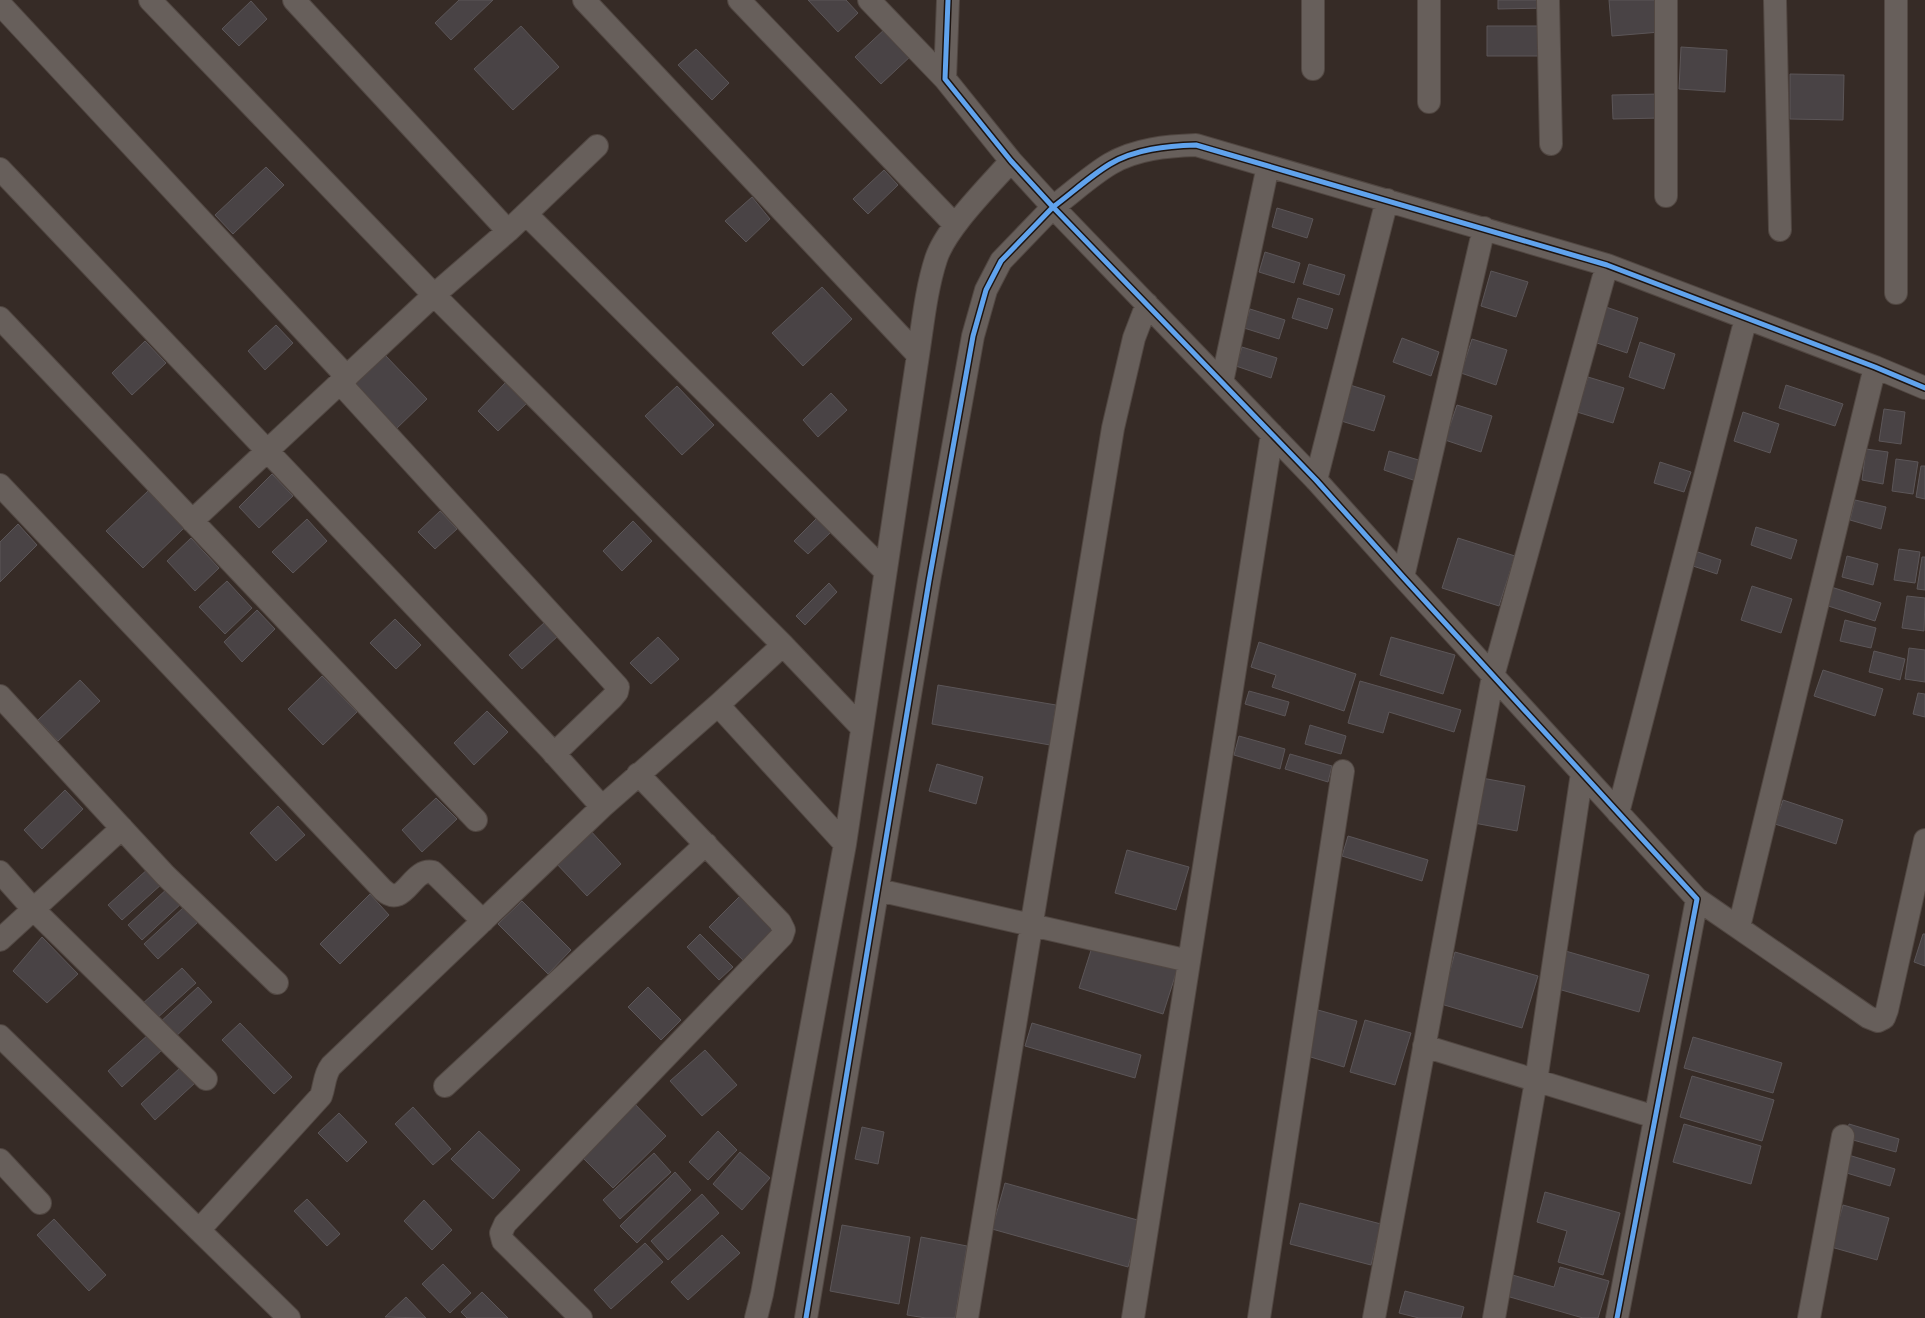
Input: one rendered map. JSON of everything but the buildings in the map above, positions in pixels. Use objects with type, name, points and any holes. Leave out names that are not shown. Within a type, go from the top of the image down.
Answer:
[{"type":"street","points":[[150,0],[434,295],[783,645],[861,727]]},
{"type":"street","points":[[294,0],[508,231]]},
{"type":"street","points":[[584,0],[918,355]]},
{"type":"street","points":[[739,0],[955,225]]},
{"type":"street","points":[[869,0],[945,79],[1012,161],[1048,201],[1316,480],[1403,578],[1696,899],[1739,927],[1868,1017],[1878,1021],[1884,1018],[1887,1010],[1925,840]]},
{"type":"street","points":[[945,79],[948,0]]},
{"type":"street","points":[[1313,0],[1313,69]]},
{"type":"street","points":[[1429,0],[1429,102]]},
{"type":"street","points":[[1548,0],[1551,144]]},
{"type":"street","points":[[1666,0],[1666,196]]},
{"type":"street","points":[[1775,0],[1780,230]]},
{"type":"street","points":[[1896,0],[1896,293]]},
{"type":"street","points":[[0,4],[343,380],[618,687],[617,692],[612,698],[554,754]]},
{"type":"street","points":[[807,1318],[878,890],[973,336],[986,290],[1001,261],[1048,201],[1110,164],[1138,152],[1166,146],[1196,145],[1607,265],[1875,367],[1925,388]]},
{"type":"street","points":[[192,521],[434,295],[508,231],[596,146]]},
{"type":"street","points":[[756,1318],[764,1286],[845,844],[861,727],[928,294],[936,258],[955,225],[1012,161]]},
{"type":"street","points":[[1222,382],[1268,166]]},
{"type":"street","points":[[0,169],[554,754],[602,807]]},
{"type":"street","points":[[1316,480],[1386,200]]},
{"type":"street","points":[[526,214],[885,571]]},
{"type":"street","points":[[1403,578],[1484,228]]},
{"type":"street","points":[[1374,1318],[1493,676],[1607,265]]},
{"type":"street","points":[[968,1318],[1113,428],[1134,338],[1148,304]]},
{"type":"street","points":[[0,318],[476,820]]},
{"type":"street","points":[[1618,813],[1746,318]]},
{"type":"street","points":[[1739,927],[1875,367]]},
{"type":"street","points":[[1133,1318],[1272,434]]},
{"type":"street","points":[[0,485],[382,890],[388,895],[394,897],[400,894],[422,874],[427,871],[434,872],[483,921]]},
{"type":"street","points":[[199,1230],[321,1096],[324,1088],[324,1079],[331,1066],[602,807],[718,705],[783,645]]},
{"type":"street","points":[[0,696],[165,875],[277,983]]},
{"type":"street","points":[[718,705],[845,844]]},
{"type":"street","points":[[1259,1318],[1342,772]]},
{"type":"street","points":[[1494,1318],[1536,1080],[1582,773]]},
{"type":"street","points":[[581,1318],[508,1248],[503,1241],[501,1233],[505,1224],[782,936],[784,930],[780,922],[638,774]]},
{"type":"street","points":[[0,940],[33,908],[122,828]]},
{"type":"street","points":[[445,1086],[706,844]]},
{"type":"street","points":[[0,872],[33,908],[206,1079]]},
{"type":"street","points":[[878,890],[1189,961]]},
{"type":"street","points":[[1617,1318],[1696,899]]},
{"type":"street","points":[[0,1036],[199,1230],[282,1316]]},
{"type":"street","points":[[1424,1046],[1655,1117]]},
{"type":"street","points":[[1809,1318],[1843,1136]]},
{"type":"street","points":[[0,1160],[40,1203]]},
{"type":"cycle path","points":[[806,1318],[929,581],[973,336],[986,290],[1001,261],[1053,207],[1011,161],[945,79],[948,0]]},
{"type":"cycle path","points":[[1617,1318],[1697,899],[1316,480],[1053,207],[1095,174],[1120,159],[1152,149],[1196,145],[1607,265],[1875,367],[1925,388]]}]
